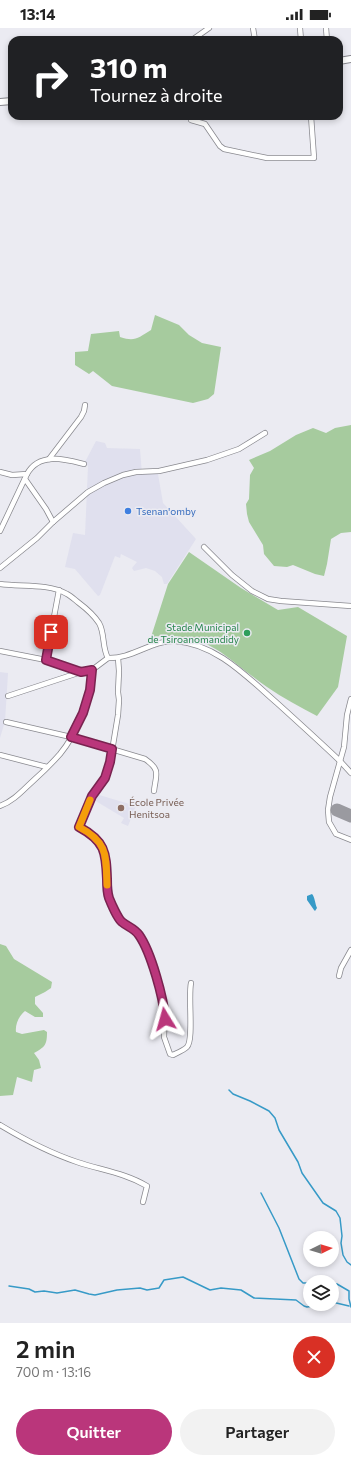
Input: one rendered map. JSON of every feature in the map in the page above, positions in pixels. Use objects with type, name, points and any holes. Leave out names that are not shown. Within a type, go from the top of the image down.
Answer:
[{"type":"street","points":[[198,36],[209,28]]},
{"type":"street","points":[[191,120],[205,124],[211,130],[220,146],[224,148],[267,158],[314,158],[311,120]]},
{"type":"street","points":[[49,459],[81,417],[85,405]]},
{"type":"street","points":[[0,568],[37,538],[88,492],[104,483],[123,475],[136,472],[159,471],[207,460],[239,449],[266,433]]},
{"type":"street","points":[[0,531],[31,467],[38,462],[49,459],[68,460],[84,464]]},
{"type":"street","points":[[0,472],[26,476]]},
{"type":"street","points":[[26,476],[53,522]]},
{"type":"street","points":[[204,547],[232,575],[252,590],[268,598],[281,601],[351,606]]},
{"type":"street","points":[[0,584],[43,587],[59,590],[68,594],[91,612],[100,624],[108,658]]},
{"type":"street","points":[[46,660],[59,590]]},
{"type":"street","points":[[8,696],[81,672],[92,670],[108,658],[118,658],[162,643],[174,641],[191,643],[204,647],[235,666],[340,761],[351,773]]},
{"type":"street","points":[[0,651],[46,660],[81,672]]},
{"type":"street","points":[[118,658],[118,715],[110,762],[105,778],[92,796],[79,827],[93,835],[103,848],[106,854],[108,896],[122,922],[138,933],[149,954],[165,1008],[164,1037],[170,1054],[174,1055],[187,1047],[189,1043],[191,1021],[189,998],[191,983]]},
{"type":"street","points":[[0,806],[9,802],[20,794],[61,753],[83,713],[90,690],[92,670]]},
{"type":"street","points":[[351,699],[347,715],[344,747],[330,797],[328,810],[329,822],[336,834],[351,840]]},
{"type":"street","points":[[6,722],[71,737],[145,759],[154,765],[157,771],[154,791]]},
{"type":"street","points":[[0,756],[47,767]]},
{"type":"street","points":[[339,976],[341,968],[351,950]]},
{"type":"street","points":[[0,1125],[48,1152],[136,1179],[147,1186],[143,1202]]},
{"type":"shaded area","name":"Tsenan'omby","points":[[96,441],[105,443],[107,448],[140,449],[142,474],[158,474],[163,503],[196,539],[167,584],[164,584],[162,577],[155,571],[146,568],[134,571],[132,568],[137,562],[121,554],[120,558],[115,556],[100,595],[98,596],[75,569],[65,567],[73,533],[85,535],[88,466],[85,462]]},
{"type":"shaded area","points":[[0,672],[8,673],[5,721],[0,738]]},
{"type":"shaded area","name":"École Privée Henitsoa","points":[[96,794],[136,806],[128,826],[121,823],[124,818],[94,800]]},
{"type":"green space","points":[[155,315],[179,325],[189,335],[202,343],[221,347],[214,394],[208,399],[193,403],[112,386],[93,371],[89,374],[75,365],[75,352],[88,351],[91,334],[119,331],[120,337],[133,339],[151,330]]},
{"type":"green space","points":[[351,425],[351,532],[341,533],[331,539],[324,576],[293,565],[287,567],[274,566],[264,554],[263,545],[249,522],[247,514],[246,504],[249,499],[250,475],[254,468],[249,460],[270,451],[296,435],[313,428],[326,433],[335,428]]},
{"type":"green space","name":"Stade Municipal de Tsiroanomandidy","points":[[189,552],[241,588],[278,610],[298,607],[347,636],[338,687],[317,716],[273,691],[215,648],[188,638],[171,636],[151,637],[168,584]]},
{"type":"green space","points":[[0,944],[6,946],[14,959],[52,982],[51,988],[35,997],[35,1004],[43,1013],[43,1017],[35,1017],[25,1011],[19,1018],[16,1026],[16,1032],[22,1034],[44,1030],[47,1032],[47,1040],[45,1045],[34,1053],[39,1060],[41,1068],[34,1070],[32,1082],[17,1077],[13,1095],[0,1096]]},
{"type":"water","points":[[312,894],[317,908],[315,911],[307,900],[307,896]]},
{"type":"waterway","points":[[229,1090],[233,1094],[269,1111],[275,1118],[279,1130],[298,1162],[302,1173],[323,1203],[336,1211],[340,1218],[343,1255],[347,1262],[351,1265]]},
{"type":"waterway","points":[[261,1193],[279,1228],[299,1279],[303,1283]]},
{"type":"waterway","points":[[9,1286],[29,1289],[35,1292],[44,1291],[57,1293],[75,1290],[95,1295],[117,1290],[140,1288],[147,1290],[159,1288],[164,1280],[183,1277],[210,1290],[221,1288],[241,1290],[254,1298],[296,1300],[303,1305]]},
{"type":"waterway","points":[[339,1285],[349,1291],[351,1307]]},
{"type":"waterway","points":[[339,1304],[349,1306]]},
{"type":"taxiway","points":[[337,810],[351,816]]},
{"type":"slow traffic","points":[[90,800],[79,827],[93,835],[106,854],[107,885]]},
{"type":"place","name":"Tsenan'omby","points":[[128,511]]},
{"type":"place","name":"Stade Municipal de Tsiroanomandidy","points":[[247,633]]},
{"type":"place","name":"École Privée Henitsoa","points":[[121,808]]},
{"type":"route","points":[[51,632],[46,660],[81,672],[92,670],[90,690],[83,713],[71,737],[112,749],[105,778],[92,796],[79,827],[93,835],[106,854],[108,896],[122,922],[138,933],[149,954],[165,1008],[165,1019]]}]
